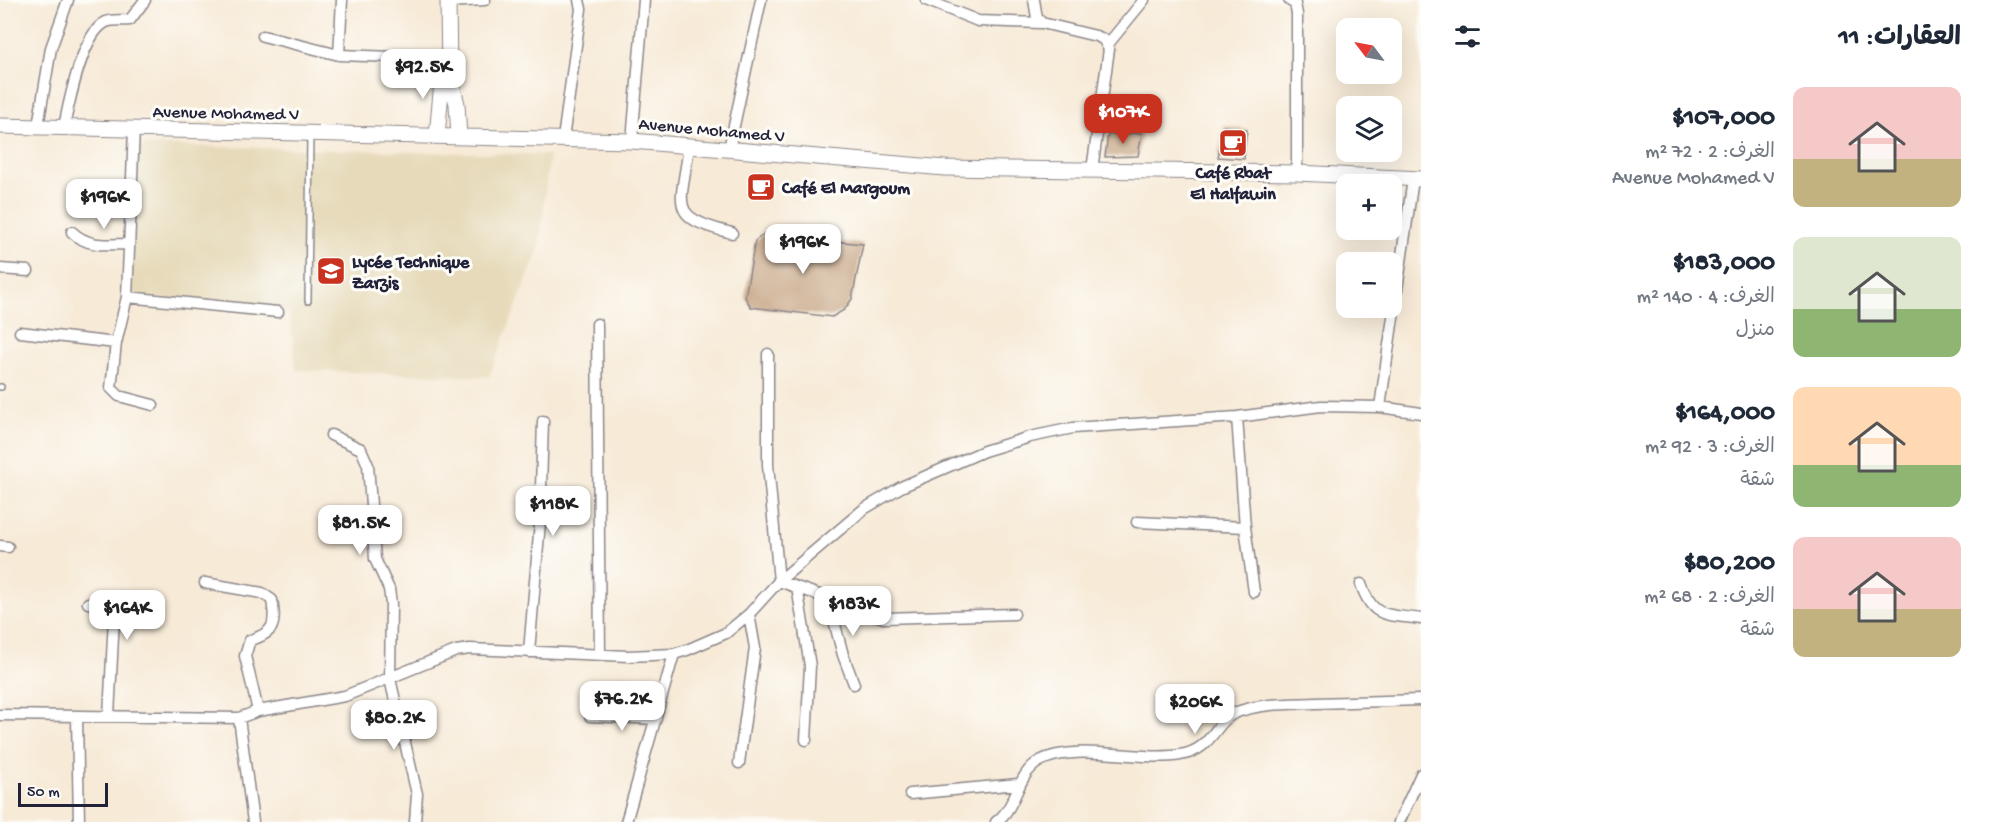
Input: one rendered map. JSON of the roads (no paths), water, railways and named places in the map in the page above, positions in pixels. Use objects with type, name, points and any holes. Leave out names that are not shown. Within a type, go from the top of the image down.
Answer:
[{"type":"main road","points":[[448,1],[449,66],[458,104],[459,137]]},
{"type":"main road","points":[[437,136],[441,92],[449,66]]},
{"type":"main road","name":"Avenue Mohamed V","points":[[0,126],[632,141],[945,168],[1297,173],[1417,179]]},
{"type":"street","points":[[38,126],[51,48],[68,0]]},
{"type":"street","points":[[64,127],[76,70],[99,28],[108,21],[130,20],[145,0]]},
{"type":"street","points":[[339,56],[342,0]]},
{"type":"street","points":[[448,1],[485,0]]},
{"type":"street","points":[[563,139],[581,9],[579,0]]},
{"type":"street","points":[[632,141],[644,0]]},
{"type":"street","points":[[729,150],[761,0]]},
{"type":"street","points":[[926,0],[978,21],[1042,23],[1096,36],[1108,44]]},
{"type":"street","points":[[1034,0],[1037,18],[1042,23]]},
{"type":"street","points":[[1092,170],[1108,44],[1144,0]]},
{"type":"street","points":[[1289,0],[1295,4],[1297,14],[1297,173]]},
{"type":"street","points":[[263,36],[339,56],[449,66]]},
{"type":"street","points":[[134,129],[127,297],[116,343],[111,382],[114,394],[153,405]]},
{"type":"street","points":[[689,146],[682,209],[687,218],[703,226],[732,233]]},
{"type":"street","points":[[1380,407],[1417,179]]},
{"type":"street","points":[[72,232],[82,241],[91,244],[129,244]]},
{"type":"street","points":[[0,269],[28,271]]},
{"type":"street","points":[[127,297],[278,312]]},
{"type":"street","points":[[597,324],[600,655]]},
{"type":"street","points":[[20,332],[116,343]]},
{"type":"street","points":[[768,354],[768,465],[779,580]]},
{"type":"street","points":[[0,715],[239,718],[258,711],[345,696],[456,651],[600,655],[674,654],[726,633],[749,614],[779,580],[864,509],[901,487],[984,451],[1073,428],[1237,417],[1321,406],[1380,407],[1421,413]]},
{"type":"street","points":[[1237,417],[1245,527],[1254,592]]},
{"type":"street","points":[[530,652],[540,522],[543,421]]},
{"type":"street","points":[[331,435],[360,449],[368,465],[375,559],[389,589],[391,604],[390,679],[417,794],[415,822]]},
{"type":"street","points":[[1137,522],[1245,527]]},
{"type":"street","points":[[779,580],[884,618],[1014,614]]},
{"type":"street","points":[[205,583],[262,593],[272,600],[275,617],[273,625],[265,636],[250,640],[246,648],[258,711]]},
{"type":"street","points":[[1361,584],[1368,604],[1376,610],[1421,619]]},
{"type":"street","points":[[797,587],[810,666],[806,740]]},
{"type":"street","points":[[828,598],[843,655],[854,684]]},
{"type":"street","points":[[88,603],[108,608],[114,617],[108,716]]},
{"type":"street","points":[[739,764],[755,648],[749,614]]},
{"type":"street","points":[[626,822],[674,654]]},
{"type":"street","points":[[996,822],[1010,805],[1018,784],[1031,767],[1051,756],[1180,755],[1202,748],[1227,717],[1238,711],[1278,705],[1421,700]]},
{"type":"street","points":[[590,716],[656,719]]},
{"type":"street","points":[[77,717],[79,822]]},
{"type":"street","points":[[239,718],[253,822]]},
{"type":"street","points":[[1399,822],[1421,774]]},
{"type":"street","points":[[910,794],[1018,784]]},
{"type":"lane","points":[[308,301],[310,133]]},
{"type":"place","name":"Café Rbat El Halfawin","points":[[1233,143]]},
{"type":"place","name":"Café El Margoum","points":[[761,187]]},
{"type":"place","name":"Lycée Technique Zarzis","points":[[331,271]]}]
